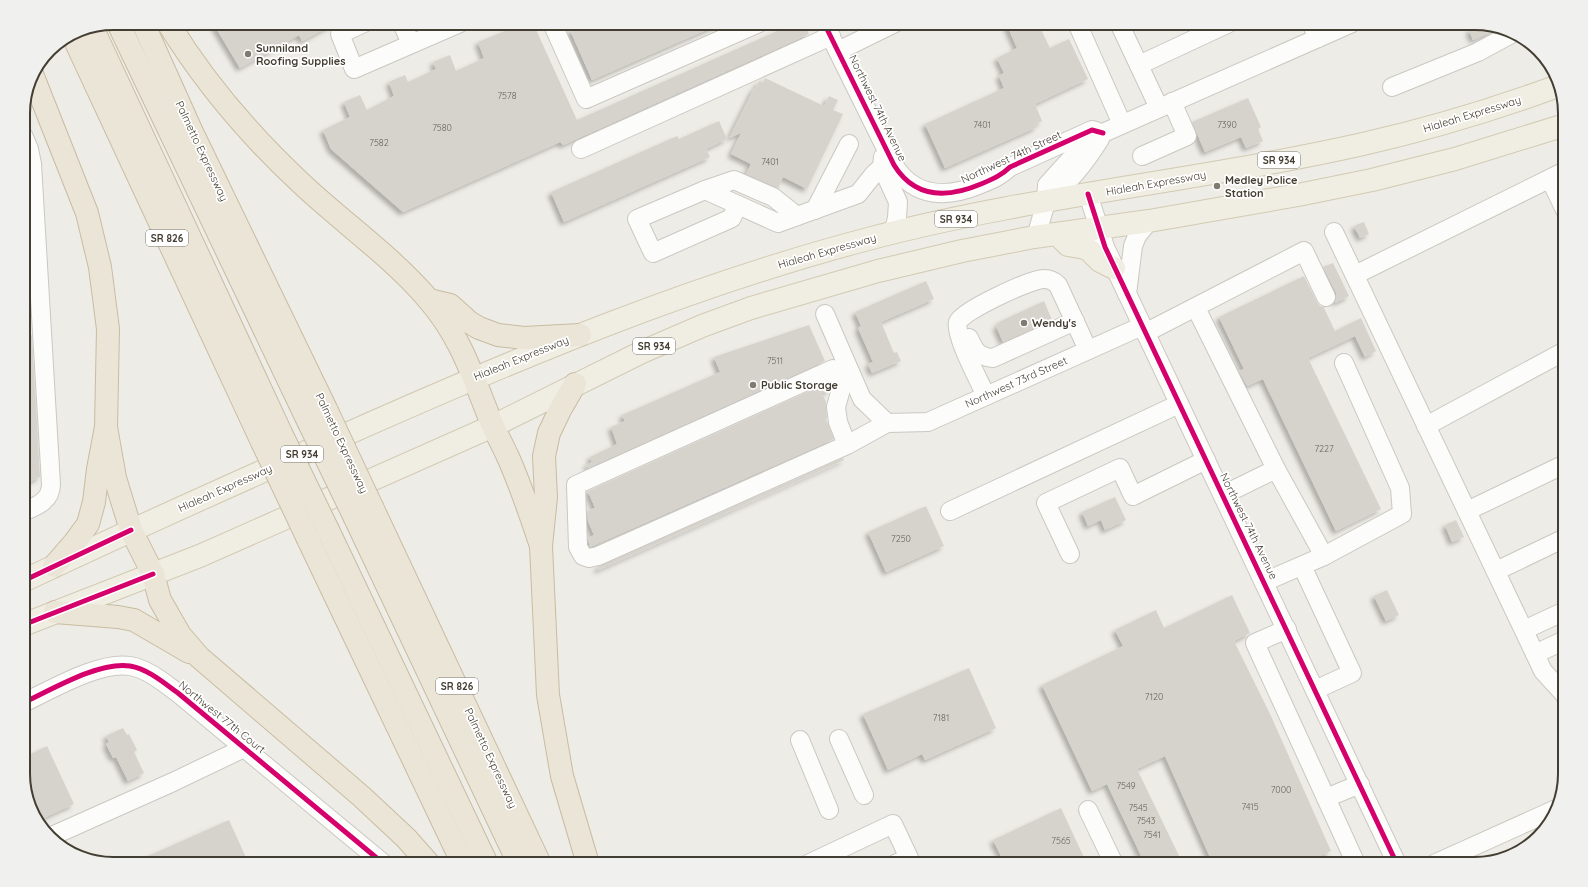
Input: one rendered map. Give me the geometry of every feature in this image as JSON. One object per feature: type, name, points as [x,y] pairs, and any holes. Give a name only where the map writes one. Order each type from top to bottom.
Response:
[{"type":"highway","points":[[121,30],[308,421],[364,513],[516,857]]},
{"type":"highway","name":"Palmetto Expressway","points":[[147,30],[191,130],[327,411],[364,513],[536,857]]},
{"type":"highway","points":[[172,30],[183,48],[204,76],[263,146],[304,187],[394,265],[428,300],[458,343],[474,377],[493,426],[527,502],[541,546]]},
{"type":"highway","points":[[95,32],[281,433],[484,857]]},
{"type":"highway","name":"SR 826","points":[[74,39],[262,442],[460,857]]},
{"type":"highway","points":[[35,83],[87,213],[100,267],[108,329],[106,427],[98,469],[94,502],[88,524],[54,566]]},
{"type":"highway","points":[[428,300],[450,305],[474,325],[498,335],[524,338],[580,335]]},
{"type":"highway","points":[[575,384],[549,433],[544,456],[546,497],[541,546],[548,695],[562,776],[586,857]]},
{"type":"highway","points":[[106,427],[115,478],[131,530],[153,574],[160,600],[180,635],[199,657],[361,796],[406,838],[423,857]]},
{"type":"highway","points":[[56,612],[118,616],[134,620],[199,657]]},
{"type":"main road","name":"Hialeah Expressway","points":[[131,530],[474,377],[651,307],[736,278],[893,233],[962,217],[1263,164],[1363,144],[1454,120],[1554,87]]},
{"type":"main road","name":"SR 934","points":[[56,612],[202,555],[493,426],[620,362],[729,315],[902,265],[962,251],[1046,236],[1149,221],[1298,195],[1372,180],[1468,155],[1558,127]]},
{"type":"main road","points":[[1046,236],[1068,245],[1085,248],[1100,261],[1114,268]]},
{"type":"main road","name":"SR 934","points":[[54,566],[131,530]]},
{"type":"main road","points":[[30,578],[54,566]]},
{"type":"main road","points":[[30,622],[56,612]]},
{"type":"street","points":[[349,30],[340,34],[354,69],[444,30]]},
{"type":"street","points":[[405,30],[411,44]]},
{"type":"street","points":[[555,30],[586,99],[743,30]]},
{"type":"street","points":[[581,149],[831,37],[863,30]]},
{"type":"street","points":[[1080,30],[1122,124]]},
{"type":"street","points":[[1122,30],[1139,65],[1187,136],[1142,156]]},
{"type":"street","points":[[1139,65],[1215,30]]},
{"type":"street","name":"Northwest 74th Street","points":[[926,191],[953,193],[968,190],[1002,175],[1010,167],[1092,130],[1100,138],[1122,124],[1166,105],[1315,31]]},
{"type":"street","points":[[1392,87],[1478,52],[1507,36]]},
{"type":"street","name":"Northwest 74th Avenue","points":[[831,37],[884,146],[900,174],[913,184],[926,191]]},
{"type":"street","points":[[1046,236],[1047,185],[1079,150],[1100,138]]},
{"type":"street","points":[[1046,202],[1065,185],[1085,163],[1100,138]]},
{"type":"street","points":[[815,210],[849,144]]},
{"type":"street","name":"Northwest 74th Avenue","points":[[884,146],[882,167],[898,202],[897,218],[893,233]]},
{"type":"street","name":"Northwest 74th Street","points":[[1002,175],[1012,175],[1079,150]]},
{"type":"street","points":[[705,190],[778,223],[858,194],[874,174],[882,167]]},
{"type":"street","points":[[1355,275],[1558,175]]},
{"type":"street","points":[[737,205],[732,218],[653,253],[637,219],[705,190],[734,180],[774,197],[797,216]]},
{"type":"street","name":"Northwest 74th Avenue","points":[[1088,194],[1098,229],[1114,268],[1287,629],[1394,857]]},
{"type":"street","points":[[1127,294],[1133,246],[1137,236],[1149,221]]},
{"type":"street","points":[[1334,232],[1543,671],[1558,687]]},
{"type":"street","points":[[30,241],[31,279],[51,489],[41,503],[30,508]]},
{"type":"street","name":"Northwest 73rd Street","points":[[887,423],[928,422],[1088,350],[1144,330],[1196,308],[1304,251],[1326,297]]},
{"type":"street","points":[[986,396],[959,336],[958,322],[962,316],[977,306],[1031,282],[1044,279],[1054,282],[1058,285],[1088,350]]},
{"type":"street","points":[[1196,308],[1276,469],[1324,556]]},
{"type":"street","points":[[973,309],[968,319],[966,332],[974,350],[987,358],[1000,356],[1075,321]]},
{"type":"street","points":[[825,314],[862,399],[887,423],[847,445],[598,556],[589,558],[583,556],[578,547],[576,485],[833,369],[841,389],[836,407],[838,422],[847,445]]},
{"type":"street","points":[[1426,426],[1558,354]]},
{"type":"street","points":[[1264,582],[1324,556],[1402,514],[1400,488],[1344,363]]},
{"type":"street","points":[[950,511],[1179,404]]},
{"type":"street","points":[[1070,554],[1046,503],[1120,468],[1133,496],[1206,460]]},
{"type":"street","points":[[1467,511],[1558,467]]},
{"type":"street","points":[[1223,495],[1276,469]]},
{"type":"street","points":[[1496,571],[1558,541]]},
{"type":"street","points":[[1302,566],[1352,673],[1315,690]]},
{"type":"street","points":[[1524,630],[1558,614]]},
{"type":"street","points":[[1287,629],[1255,643],[1353,857]]},
{"type":"street","points":[[1535,654],[1558,643]]},
{"type":"street","name":"Northwest 77th Court","points":[[30,700],[96,670],[110,666],[131,666],[145,672],[162,682],[376,857]]},
{"type":"street","points":[[839,739],[864,795]]},
{"type":"street","points":[[800,740],[829,810]]},
{"type":"street","points":[[56,834],[173,782],[244,748]]},
{"type":"street","points":[[1326,798],[1360,784]]},
{"type":"street","points":[[1088,810],[1111,857]]},
{"type":"street","points":[[1450,857],[1549,812]]},
{"type":"street","points":[[823,857],[893,824],[909,857]]},
{"type":"building","name":"Sunniland Roofing Supplies","points":[[217,30],[323,30],[302,41],[299,35],[240,68]]},
{"type":"building","points":[[507,30],[536,30],[577,120],[779,30],[807,30],[809,34],[563,145],[560,142],[403,212],[331,149],[323,130],[350,117],[344,102],[360,95],[367,110],[394,96],[389,82],[405,75],[408,82],[436,69],[433,62],[450,55],[456,71],[484,58],[478,42]]},
{"type":"building","points":[[570,30],[706,30],[592,80]]},
{"type":"building","points":[[1009,30],[1041,30],[1050,48],[1069,39],[1088,79],[1035,104],[1042,121],[1036,124],[1037,127],[945,168],[925,124],[1004,88],[999,76],[1004,73],[997,58],[1017,48]]},
{"type":"building","points":[[1469,30],[1491,32],[1473,40]]},
{"type":"building","points":[[765,78],[824,106],[829,96],[838,100],[833,110],[843,114],[807,189],[783,177],[778,188],[746,174],[751,164],[731,154],[741,133],[729,138],[754,88],[755,89],[759,81],[763,83]]},
{"type":"building","points":[[1248,98],[1261,127],[1258,129],[1263,141],[1246,148],[1241,137],[1205,152],[1192,122]]},
{"type":"building","points":[[719,121],[727,139],[706,149],[710,157],[564,222],[551,192],[677,136],[679,139]]},
{"type":"building","points":[[1364,222],[1369,234],[1360,238],[1354,226]]},
{"type":"building","points":[[1333,263],[1349,296],[1335,303],[1336,293],[1323,267]]},
{"type":"building","points":[[1304,276],[1317,302],[1320,306],[1325,307],[1324,308],[1335,331],[1361,318],[1376,351],[1365,357],[1355,336],[1308,358],[1381,509],[1336,531],[1263,379],[1247,386],[1239,371],[1244,369],[1219,317]]},
{"type":"building","points":[[926,281],[934,299],[881,322],[894,353],[897,352],[901,361],[872,373],[868,364],[873,362],[858,328],[861,326],[855,312]]},
{"type":"building","name":"Wendy's","points":[[1044,301],[1052,320],[1003,342],[996,326],[1000,324],[999,322]]},
{"type":"building","points":[[809,325],[825,361],[588,468],[586,465],[592,462],[590,457],[617,444],[611,427],[625,421],[622,415],[720,372],[714,357]]},
{"type":"building","points":[[30,332],[32,336],[40,477],[30,482]]},
{"type":"building","points":[[827,383],[830,390],[822,393],[826,402],[826,419],[834,439],[590,547],[588,538],[594,535],[588,521],[587,511],[595,508],[588,491]]},
{"type":"building","points":[[843,458],[844,460],[598,570],[597,567]]},
{"type":"building","points":[[1115,497],[1126,520],[1105,530],[1101,520],[1088,526],[1082,512]]},
{"type":"building","points":[[926,506],[944,546],[886,572],[868,532]]},
{"type":"building","points":[[1456,520],[1464,537],[1452,542],[1445,525]]},
{"type":"building","points":[[1387,590],[1399,615],[1386,621],[1374,596]]},
{"type":"building","points":[[1232,595],[1250,633],[1234,641],[1271,716],[1331,851],[1318,857],[1210,857],[1165,756],[1137,769],[1180,857],[1142,857],[1107,784],[1092,791],[1042,685],[1123,646],[1115,630],[1156,610],[1164,628]]},
{"type":"building","points":[[969,668],[996,728],[925,760],[922,754],[888,770],[863,714]]},
{"type":"building","points":[[123,728],[127,735],[129,734],[137,750],[134,752],[144,773],[128,781],[116,757],[113,758],[106,744],[109,742],[106,736]]},
{"type":"building","points":[[47,746],[74,804],[43,818],[34,801],[30,780],[30,754]]},
{"type":"building","points":[[1061,808],[1084,857],[1002,857],[993,840]]},
{"type":"building","points":[[229,820],[246,857],[146,857]]},
{"type":"cycle path","points":[[827,30],[894,165],[902,176],[922,190],[945,193],[969,189],[997,177],[1010,167],[1092,130],[1103,133]]},
{"type":"cycle path","points":[[1088,194],[1105,247],[1394,857]]},
{"type":"cycle path","points":[[30,578],[131,530]]},
{"type":"cycle path","points":[[30,622],[153,574]]},
{"type":"cycle path","points":[[30,700],[75,678],[104,668],[130,666],[143,670],[156,677],[178,693],[376,857]]},
{"type":"place","name":"Sunniland Roofing Supplies","points":[[248,54]]},
{"type":"place","name":"Medley Police Station","points":[[1217,186]]},
{"type":"place","name":"Wendy's","points":[[1024,323]]},
{"type":"place","name":"Public Storage","points":[[753,385]]}]
